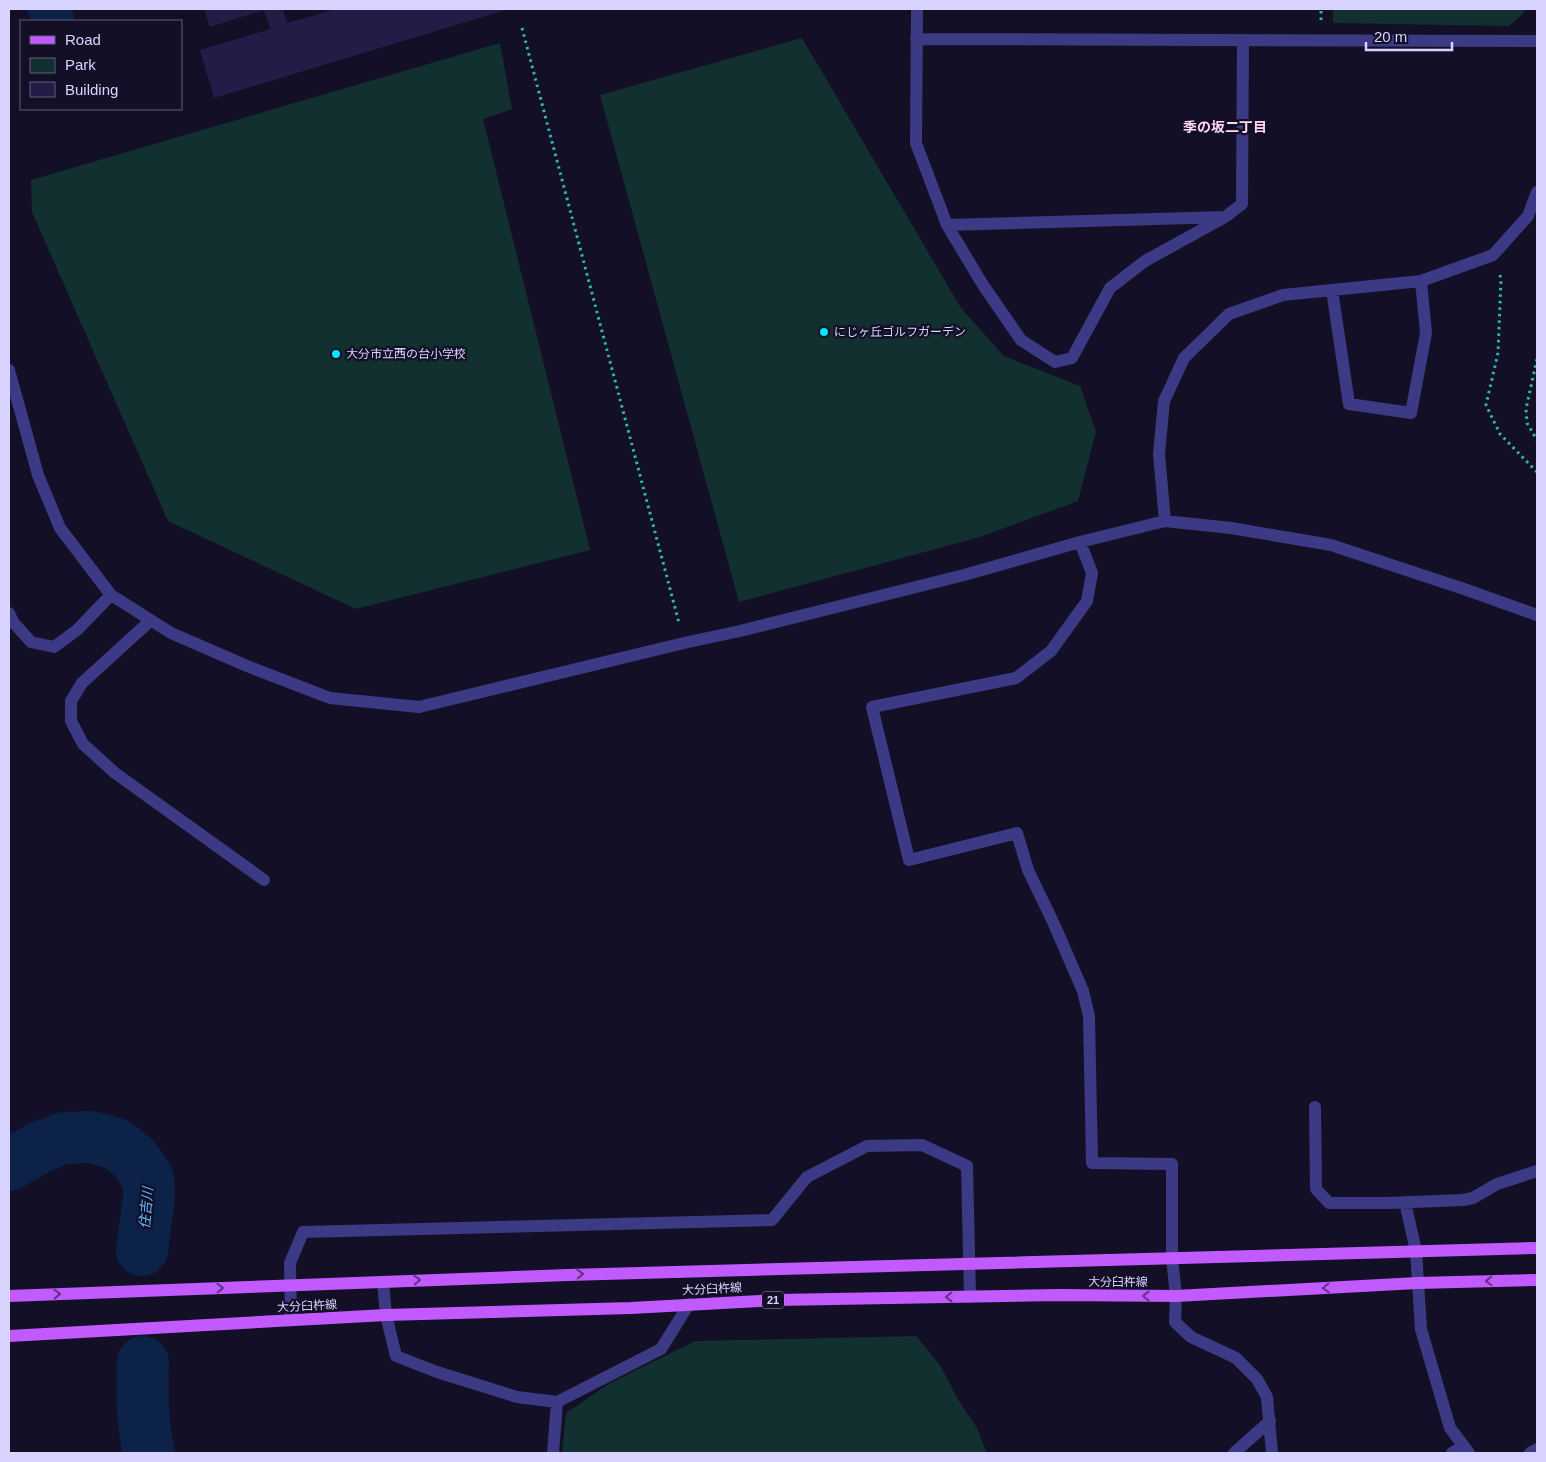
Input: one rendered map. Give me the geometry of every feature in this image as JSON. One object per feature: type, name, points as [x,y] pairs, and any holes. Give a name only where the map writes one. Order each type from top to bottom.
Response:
[{"type":"main road","name":"大分臼杵線","points":[[9,1296],[568,1274],[1537,1248]]},
{"type":"main road","name":"大分臼杵線","points":[[9,1336],[386,1315],[621,1308],[776,1300],[1176,1296],[1417,1283],[1537,1280]]},
{"type":"street","points":[[917,9],[916,143],[946,225],[982,285],[1021,340],[1055,362],[1072,358],[1110,288],[1145,261],[1225,217],[1242,204],[1243,40]]},
{"type":"street","points":[[916,39],[1537,41]]},
{"type":"street","points":[[1165,521],[1159,454],[1164,401],[1184,358],[1229,314],[1283,295],[1420,282],[1493,256],[1528,216],[1537,192]]},
{"type":"street","points":[[946,225],[1225,217]]},
{"type":"street","points":[[1332,290],[1349,404],[1411,413],[1426,333],[1420,282]]},
{"type":"street","points":[[9,370],[38,475],[60,528],[111,594],[171,633],[330,698],[419,707],[955,578],[1080,542],[1165,521],[1231,528],[1331,545],[1537,615]]},
{"type":"street","points":[[1080,542],[1092,573],[1087,601],[1050,651],[1016,678],[872,707],[909,860],[1017,833],[1028,870],[1083,991],[1089,1016],[1092,1163],[1172,1164],[1172,1258],[1176,1296],[1175,1322],[1191,1337],[1236,1358],[1257,1379],[1267,1397],[1272,1453]]},
{"type":"street","points":[[9,613],[13,622],[31,642],[54,647],[77,630],[111,594]]},
{"type":"street","points":[[150,620],[82,683],[71,701],[71,721],[83,744],[115,773],[264,880]]},
{"type":"street","points":[[1315,1107],[1316,1189],[1330,1203],[1463,1200],[1473,1198],[1497,1184],[1537,1171]]},
{"type":"street","points":[[291,1320],[290,1263],[302,1232],[772,1220],[807,1177],[867,1146],[922,1144],[967,1166],[970,1297]]},
{"type":"street","points":[[1405,1202],[1416,1251],[1421,1330],[1450,1428],[1466,1450],[1452,1453]]},
{"type":"street","points":[[383,1282],[386,1315],[396,1356],[437,1372],[517,1397],[557,1402],[661,1349],[689,1304]]},
{"type":"street","points":[[553,1453],[557,1402]]},
{"type":"street","points":[[1234,1453],[1270,1421]]},
{"type":"street","points":[[1530,1453],[1537,1449]]},
{"type":"path","points":[[522,28],[684,643]]},
{"type":"path","points":[[1493,256],[1501,279],[1498,353],[1486,405],[1500,434],[1537,472]]},
{"type":"path","points":[[1537,359],[1526,409],[1527,423],[1537,440]]},
{"type":"green space","points":[[1333,9],[1524,9],[1524,13],[1509,26],[1333,23]]},
{"type":"green space","name":"にじヶ丘ゴルフガーデン","points":[[802,38],[961,308],[1004,356],[1080,386],[1096,432],[1078,501],[980,537],[739,602],[600,95]]},
{"type":"green space","name":"大分市立西の台小学校","points":[[500,43],[512,109],[483,119],[590,550],[356,609],[168,521],[32,212],[31,180]]},
{"type":"green space","points":[[916,1336],[940,1365],[959,1401],[977,1428],[988,1453],[562,1453],[566,1413],[610,1383],[695,1341]]},
{"type":"water","points":[[27,9],[72,9],[75,20],[31,20]]},
{"type":"building","points":[[204,9],[283,9],[287,23],[337,9],[509,9],[214,98],[200,50],[270,29],[264,10],[210,27]]},
{"type":"waterway","name":"住吉川","points":[[9,1165],[40,1147],[64,1138],[91,1137],[117,1144],[134,1158],[148,1179],[149,1198],[142,1250]]},
{"type":"waterway","name":"住吉川","points":[[143,1362],[143,1408],[149,1453]]},
{"type":"place","name":"にじヶ丘ゴルフガーデン","points":[[824,332]]},
{"type":"place","name":"大分市立西の台小学校","points":[[336,354]]},
{"type":"district","name":"季の坂二丁目","points":[[1225,127]]}]
